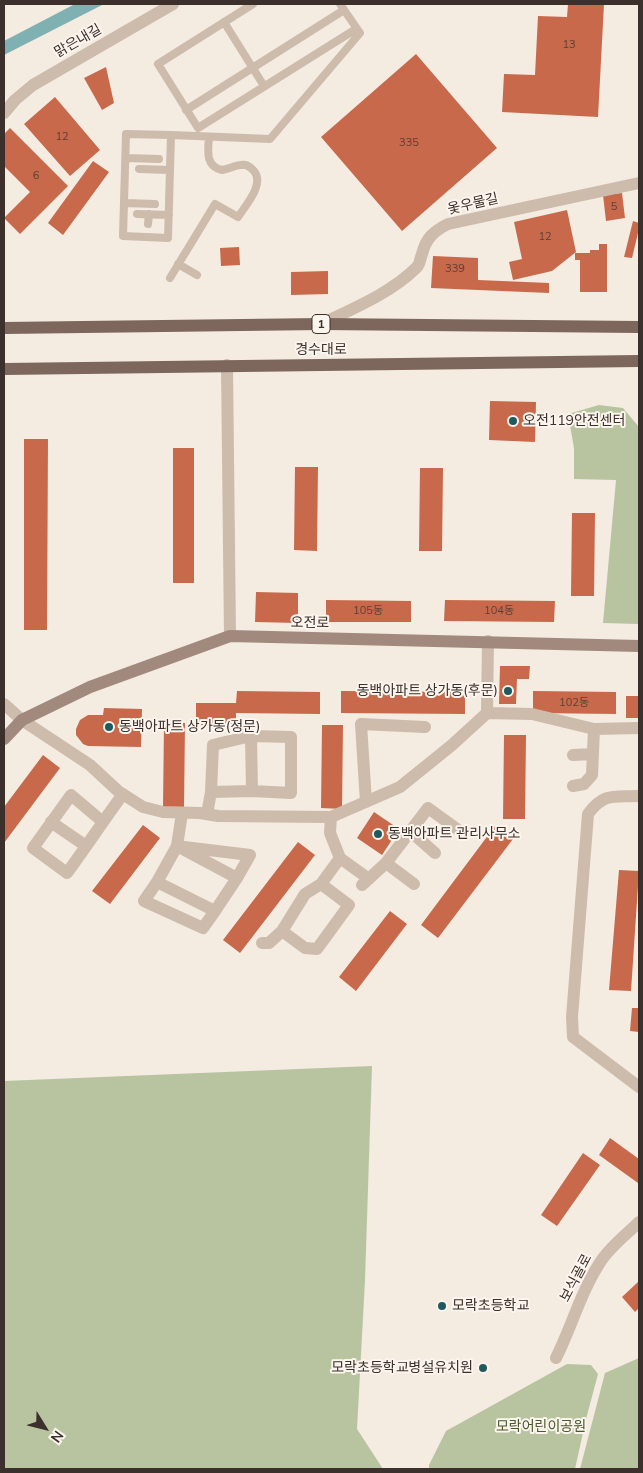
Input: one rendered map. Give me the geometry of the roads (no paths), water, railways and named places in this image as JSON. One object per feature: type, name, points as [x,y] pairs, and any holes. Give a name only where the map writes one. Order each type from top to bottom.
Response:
[{"type":"main road","name":"경수대로","points":[[4,328],[321,324],[639,327]]},
{"type":"main road","name":"경수대로","points":[[4,369],[639,361]]},
{"type":"street","name":"맑은내길","points":[[4,113],[15,100],[33,85],[173,4]]},
{"type":"street","name":"옻우물길","points":[[321,324],[370,300],[404,278],[418,266],[423,247],[434,232],[448,224],[639,183]]},
{"type":"street","points":[[227,365],[230,636]]},
{"type":"street","name":"오전로","points":[[4,739],[22,720],[90,687],[230,636],[639,646]]},
{"type":"street","points":[[487,713],[488,641]]},
{"type":"street","points":[[4,704],[22,720],[90,765],[123,794],[143,807],[163,812],[218,816],[331,817],[400,788],[487,713],[532,714],[594,729],[639,728]]},
{"type":"street","points":[[366,802],[361,724],[425,727]]},
{"type":"street","points":[[573,786],[584,784],[592,775],[594,729]]},
{"type":"street","points":[[252,736],[252,791]]},
{"type":"street","points":[[207,814],[211,792],[213,745],[252,736],[291,737],[290,793],[252,791],[211,792]]},
{"type":"street","points":[[573,756],[593,754]]},
{"type":"street","points":[[103,822],[71,795],[33,848],[67,873],[123,794]]},
{"type":"street","points":[[639,796],[604,797],[588,814],[572,1017],[573,1037],[639,1086]]},
{"type":"street","points":[[331,817],[330,833],[340,858],[366,882],[386,863],[428,808],[457,829]]},
{"type":"street","points":[[177,846],[250,855],[238,878],[203,928],[144,901],[177,846],[182,813]]},
{"type":"street","points":[[51,822],[86,846]]},
{"type":"street","points":[[410,832],[436,852]]},
{"type":"street","points":[[177,846],[238,878]]},
{"type":"street","points":[[262,943],[269,943],[282,932],[305,894],[321,884],[340,858]]},
{"type":"street","points":[[386,863],[414,884]]},
{"type":"street","points":[[157,882],[215,911]]},
{"type":"street","points":[[282,932],[305,948],[318,949],[350,905],[321,884]]},
{"type":"street","name":"보식골로","points":[[556,1358],[568,1334],[578,1303],[602,1259],[639,1222]]},
{"type":"lane","points":[[253,4],[158,64],[198,128],[356,29]]},
{"type":"lane","points":[[171,136],[168,238],[123,236],[126,134],[270,140],[360,33],[342,7],[253,68],[186,110]]},
{"type":"lane","points":[[224,22],[264,86]]},
{"type":"lane","points":[[170,278],[215,204],[238,217],[256,188],[258,180],[256,172],[251,168],[240,164],[222,170],[212,165],[208,156],[209,137]]},
{"type":"lane","points":[[150,150],[150,158]]},
{"type":"lane","points":[[126,158],[159,159]]},
{"type":"lane","points":[[139,169],[170,170]]},
{"type":"lane","points":[[148,169],[148,178]]},
{"type":"lane","points":[[147,195],[147,204]]},
{"type":"lane","points":[[124,203],[156,204]]},
{"type":"lane","points":[[137,214],[169,214]]},
{"type":"lane","points":[[148,214],[148,224]]},
{"type":"lane","points":[[178,264],[196,274]]},
{"type":"water","points":[[75,4],[104,4],[4,55],[4,41]]},
{"type":"place","name":"오전119안전센터","points":[[513,421]]},
{"type":"place","name":"동백아파트 상가동(후문)","points":[[508,691]]},
{"type":"place","name":"동백아파트 상가동(정문)","points":[[109,727]]},
{"type":"place","name":"동백아파트 관리사무소","points":[[378,834]]},
{"type":"place","name":"모락초등학교","points":[[442,1306]]},
{"type":"place","name":"모락초등학교병설유치원","points":[[483,1368]]},
{"type":"park label","name":"모락어린이공원","points":[[541,1427]]}]
